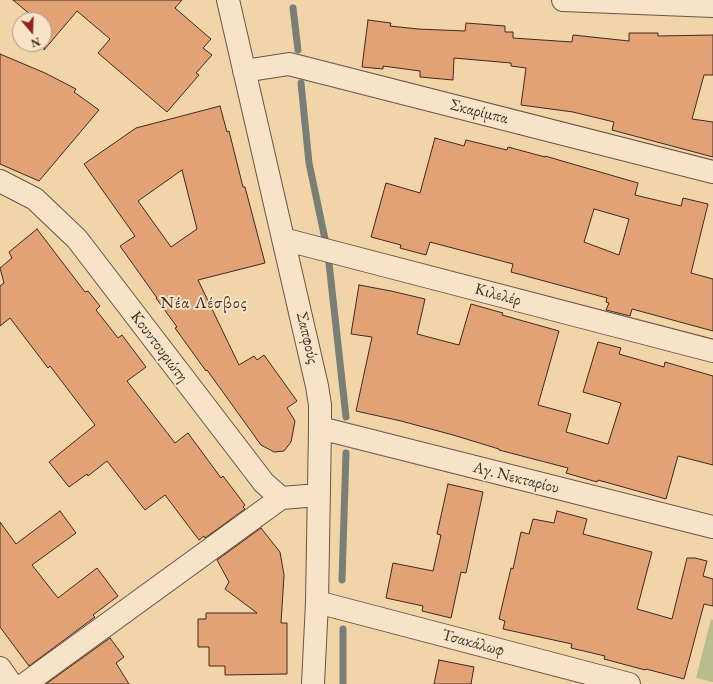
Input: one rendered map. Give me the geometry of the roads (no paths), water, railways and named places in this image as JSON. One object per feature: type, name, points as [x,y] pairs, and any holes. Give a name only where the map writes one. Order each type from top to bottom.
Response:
[{"type":"street","name":"Σαπφούς","points":[[228,0],[317,386],[320,405],[317,602],[313,684]]},
{"type":"street","points":[[563,0],[713,6]]},
{"type":"street","name":"Σκαρίμπα","points":[[244,71],[289,64],[713,172]]},
{"type":"street","name":"Κουντουριώτη","points":[[0,181],[35,199],[77,239],[264,483],[281,498]]},
{"type":"street","name":"Κιλελέρ","points":[[283,239],[713,351]]},
{"type":"street","name":"Αγ. Νεκταρίου","points":[[320,428],[713,527]]},
{"type":"street","points":[[25,684],[281,498],[319,495]]},
{"type":"street","name":"Τσακάλωφ","points":[[317,602],[629,684]]},
{"type":"street","points":[[0,668],[11,684]]},
{"type":"waterway","points":[[293,8],[298,50]]},
{"type":"waterway","points":[[301,83],[309,163],[325,239]]},
{"type":"waterway","points":[[329,263],[346,417]]},
{"type":"waterway","points":[[342,580],[346,453]]},
{"type":"waterway","points":[[343,629],[343,684]]},
{"type":"district","name":"Νέα Λέσβος","points":[[204,303]]}]
